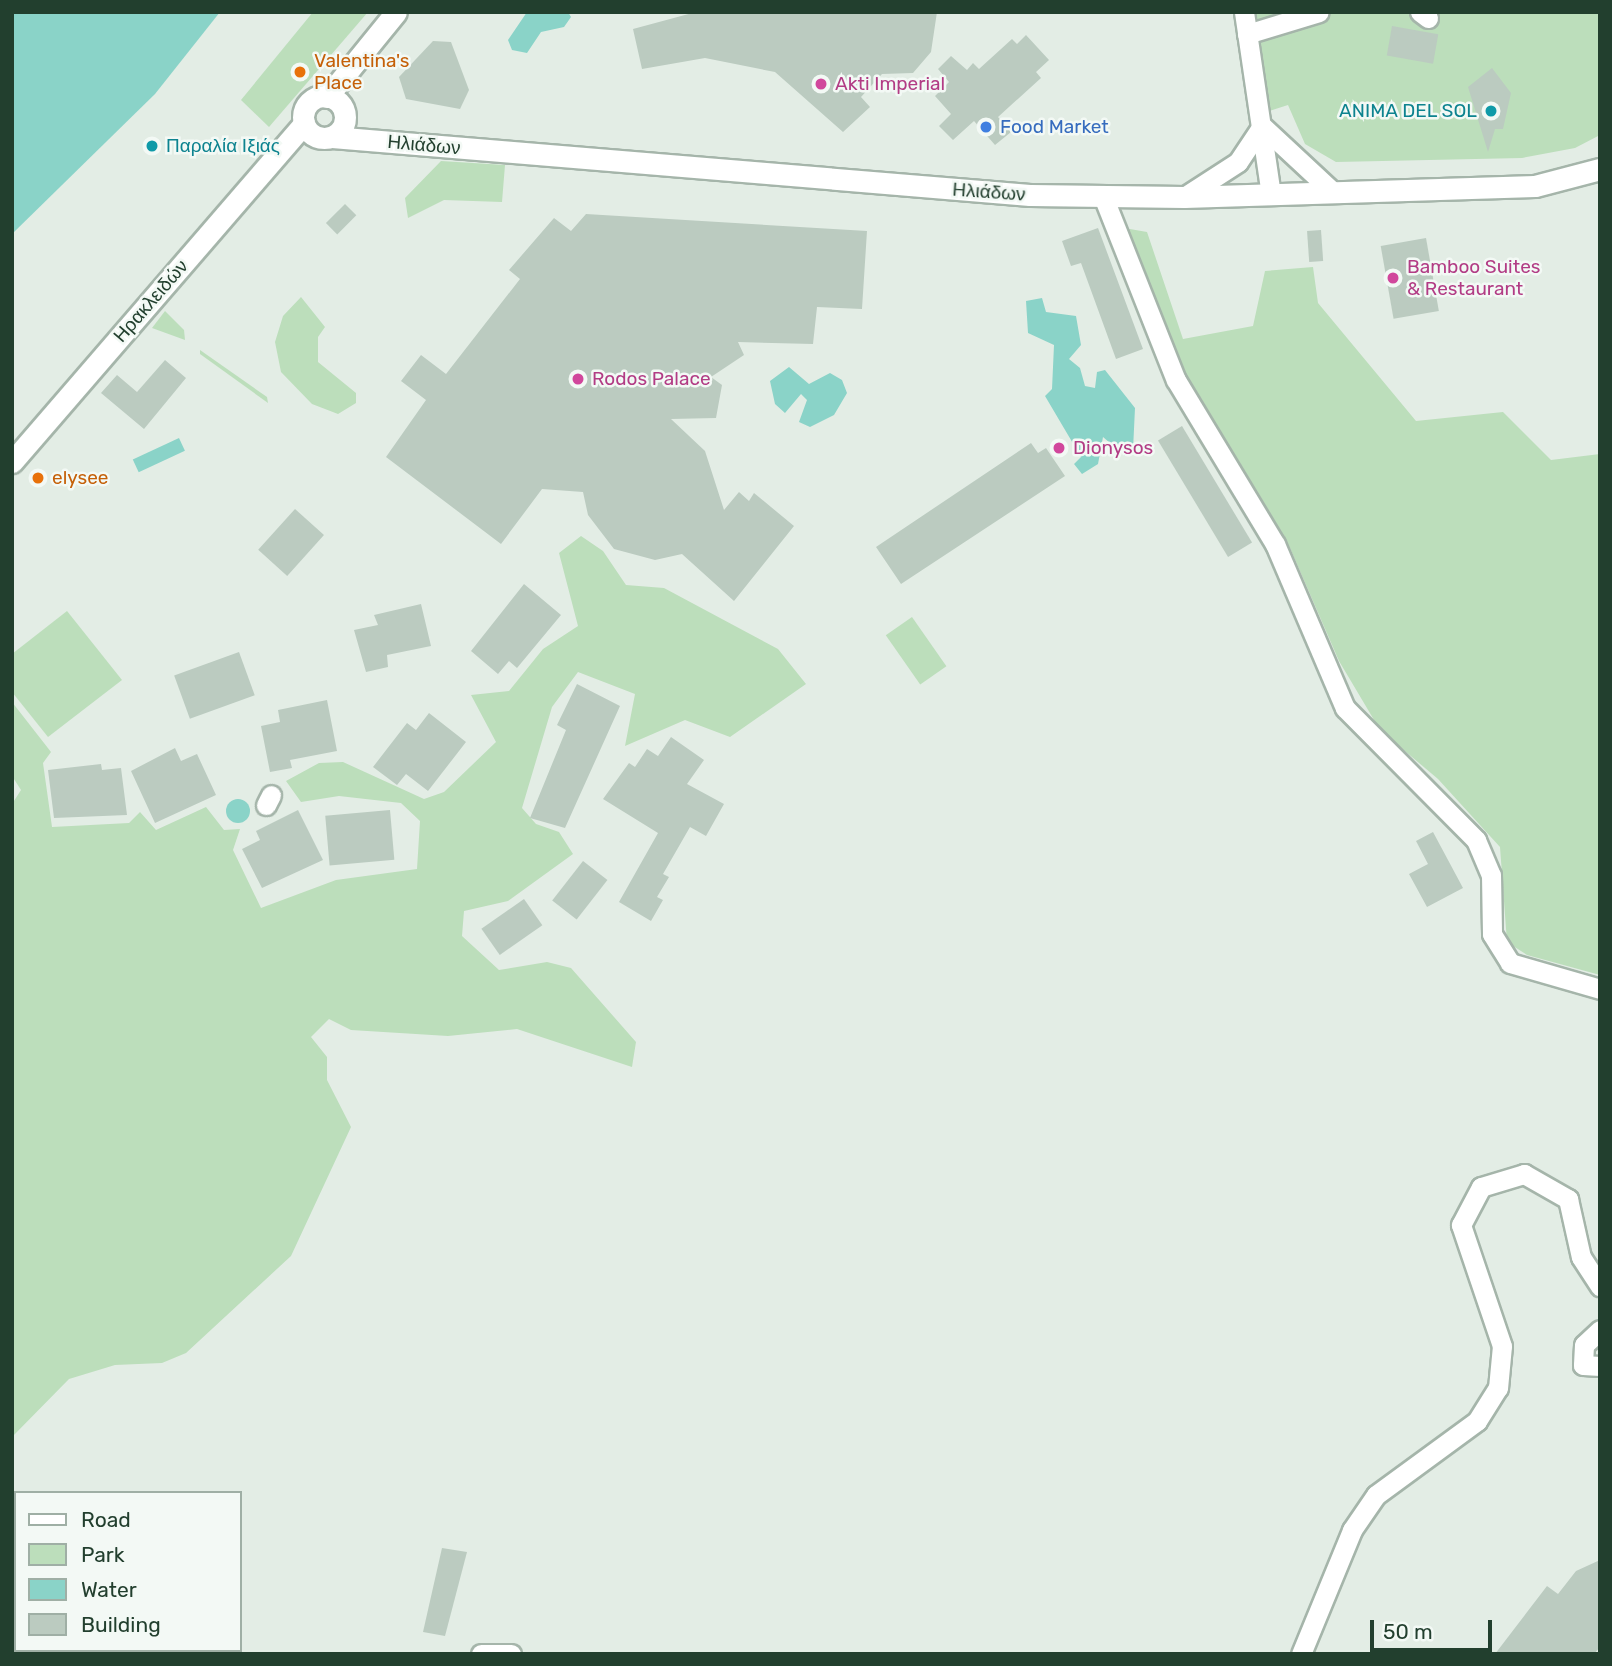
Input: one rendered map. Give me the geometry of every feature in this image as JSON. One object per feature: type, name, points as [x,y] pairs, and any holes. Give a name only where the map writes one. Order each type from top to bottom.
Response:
[{"type":"street","name":"Ηρακλειδών","points":[[12,462],[290,141],[328,114],[396,12]]},
{"type":"street","points":[[1244,12],[1271,195]]},
{"type":"street","points":[[1247,34],[1319,12]]},
{"type":"street","name":"Ηλιάδων","points":[[328,114],[377,141],[953,190],[1103,197],[1271,195],[1535,186],[1600,169]]},
{"type":"street","points":[[1262,126],[1334,193]]},
{"type":"street","points":[[1184,197],[1238,162],[1262,126]]},
{"type":"street","points":[[1103,197],[1176,380],[1275,544],[1345,708],[1476,840],[1491,876],[1492,934],[1505,957],[1530,974],[1600,989]]},
{"type":"street","points":[[1301,1654],[1352,1530],[1376,1495],[1477,1421],[1498,1388],[1502,1346],[1461,1225],[1481,1187],[1524,1174],[1568,1199],[1581,1256],[1600,1286]]},
{"type":"street","points":[[1600,1330],[1584,1345],[1583,1365],[1600,1366]]},
{"type":"street","points":[[481,1654],[511,1654]]},
{"type":"green space","points":[[313,12],[368,12],[269,127],[241,100]]},
{"type":"green space","points":[[1251,12],[1600,12],[1600,135],[1575,148],[1522,158],[1336,162],[1305,144],[1288,105],[1269,111]]},
{"type":"green space","points":[[441,161],[505,165],[502,202],[444,200],[408,218],[405,198]]},
{"type":"green space","points":[[1107,225],[1147,232],[1183,339],[1253,326],[1265,271],[1313,267],[1318,303],[1416,421],[1503,412],[1551,460],[1600,454],[1600,975],[1527,955],[1507,942],[1500,847],[1438,779],[1380,730],[1339,661],[1290,548],[1180,384]]},
{"type":"green space","points":[[301,297],[325,327],[318,337],[318,362],[356,393],[356,403],[338,414],[312,404],[281,372],[275,342],[283,316]]},
{"type":"green space","points":[[165,311],[184,330],[185,340],[152,328]]},
{"type":"green space","points":[[200,350],[267,397],[268,403],[200,354]]},
{"type":"green space","points":[[581,536],[603,551],[626,585],[664,588],[778,649],[806,684],[730,737],[685,720],[625,746],[635,694],[578,672],[552,707],[522,808],[536,824],[559,832],[573,854],[508,901],[464,911],[462,936],[499,970],[547,962],[571,968],[636,1042],[632,1067],[517,1029],[448,1036],[351,1030],[329,1019],[311,1037],[327,1057],[327,1080],[351,1127],[291,1256],[186,1353],[162,1363],[115,1365],[69,1379],[12,1437],[12,804],[21,790],[12,776],[12,702],[51,752],[43,763],[52,827],[129,823],[140,812],[156,830],[206,807],[224,830],[240,829],[233,850],[261,908],[336,880],[417,869],[420,821],[401,803],[339,796],[301,802],[286,781],[319,763],[343,762],[424,799],[444,792],[496,742],[471,695],[509,691],[543,649],[578,626],[559,553]]},
{"type":"green space","points":[[67,611],[122,680],[48,737],[12,692],[12,654]]},
{"type":"green space","points":[[912,617],[946,666],[920,685],[886,635]]},
{"type":"water","points":[[12,12],[220,12],[155,94],[12,234]]},
{"type":"water","points":[[527,12],[568,12],[571,17],[564,27],[541,32],[527,53],[512,50],[508,40]]},
{"type":"water","points":[[1042,298],[1046,312],[1076,316],[1081,345],[1069,359],[1080,368],[1085,386],[1095,388],[1097,372],[1105,370],[1135,408],[1133,450],[1125,456],[1103,437],[1098,464],[1082,474],[1074,464],[1081,457],[1045,396],[1052,389],[1054,345],[1028,333],[1026,301]]},
{"type":"water","points":[[789,367],[809,384],[830,373],[842,380],[847,393],[834,415],[810,427],[799,422],[807,400],[801,394],[785,413],[775,404],[770,381]]},
{"type":"water","points":[[179,438],[185,451],[139,472],[133,460]]},
{"type":"water","points":[[238,799],[247,802],[250,811],[247,820],[238,823],[229,820],[226,811],[229,802]]},
{"type":"building","name":"Akti Imperial","points":[[696,12],[937,12],[931,52],[913,73],[882,74],[861,97],[870,107],[843,132],[775,72],[705,58],[642,69],[633,29]]},
{"type":"building","points":[[1392,26],[1438,34],[1433,64],[1387,56]]},
{"type":"building","points":[[1026,35],[1049,60],[1036,72],[1041,78],[998,117],[1011,132],[995,145],[974,121],[953,140],[939,126],[951,114],[935,96],[949,82],[938,69],[951,56],[967,70],[973,63],[979,69],[1012,39],[1017,44]]},
{"type":"building","points":[[433,41],[451,42],[469,90],[460,109],[406,99],[399,77]]},
{"type":"building","name":"ANIMA DEL SOL","points":[[1492,68],[1511,93],[1503,129],[1495,129],[1488,152],[1468,87]]},
{"type":"building","points":[[345,204],[356,215],[337,234],[326,223]]},
{"type":"building","name":"Rodos Palace","points":[[586,214],[867,231],[862,309],[817,307],[813,344],[738,342],[744,355],[711,377],[722,385],[716,418],[671,419],[705,451],[724,510],[739,492],[749,501],[754,493],[794,526],[734,601],[682,554],[655,560],[614,549],[588,515],[583,492],[542,489],[501,544],[386,457],[426,400],[401,381],[421,355],[446,374],[520,279],[509,270],[554,218],[571,231]]},
{"type":"building","points":[[1098,228],[1143,349],[1116,359],[1081,263],[1071,266],[1062,241]]},
{"type":"building","points":[[1321,230],[1323,261],[1309,262],[1307,231]]},
{"type":"building","points":[[1426,238],[1439,311],[1394,319],[1381,246]]},
{"type":"building","points":[[165,360],[186,378],[144,429],[101,393],[117,375],[137,392]]},
{"type":"building","points":[[1182,426],[1252,543],[1228,557],[1158,440]]},
{"type":"building","points":[[1031,443],[1038,453],[1046,448],[1065,476],[901,584],[876,547]]},
{"type":"building","points":[[295,509],[324,535],[287,576],[258,550]]},
{"type":"building","points":[[524,584],[561,615],[517,668],[509,661],[498,674],[471,651]]},
{"type":"building","points":[[421,604],[431,646],[387,655],[388,667],[366,672],[354,630],[378,625],[374,615]]},
{"type":"building","points":[[239,652],[255,695],[190,719],[174,676]]},
{"type":"building","points":[[577,684],[620,706],[565,828],[530,818],[566,730],[557,725]]},
{"type":"building","points":[[327,700],[337,751],[290,760],[292,768],[270,772],[261,726],[280,722],[278,710]]},
{"type":"building","points":[[429,713],[466,742],[428,791],[406,774],[397,785],[373,767],[407,723],[416,730]]},
{"type":"building","points":[[671,737],[704,760],[687,784],[724,804],[706,836],[690,827],[663,874],[669,877],[657,897],[663,900],[651,921],[619,902],[658,833],[603,799],[629,763],[635,767],[647,749],[658,756]]},
{"type":"building","points":[[175,748],[181,761],[197,754],[216,795],[155,823],[131,771]]},
{"type":"building","points":[[101,764],[102,770],[121,768],[127,815],[54,818],[48,770]]},
{"type":"building","points":[[298,810],[323,860],[262,888],[242,849],[260,840],[256,831]]},
{"type":"building","points":[[390,810],[394,860],[330,865],[325,816]]},
{"type":"building","points":[[1433,832],[1463,888],[1427,907],[1409,874],[1428,864],[1416,841]]},
{"type":"building","points":[[583,861],[607,880],[577,919],[552,900]]},
{"type":"building","points":[[524,899],[542,925],[500,955],[481,929]]},
{"type":"building","points":[[442,1548],[467,1552],[445,1636],[423,1632]]},
{"type":"building","points":[[1600,1560],[1600,1647],[1594,1654],[1495,1654],[1547,1586],[1558,1594],[1576,1571]]},
{"type":"place","name":"Valentina's Place","points":[[300,72]]},
{"type":"place","name":"Akti Imperial","points":[[821,84]]},
{"type":"place","name":"ANIMA DEL SOL","points":[[1491,111]]},
{"type":"place","name":"Food Market","points":[[986,127]]},
{"type":"place","name":"Παραλία Ιξιάς","points":[[152,146]]},
{"type":"place","name":"Bamboo Suites & Restaurant","points":[[1393,278]]},
{"type":"place","name":"Rodos Palace","points":[[578,379]]},
{"type":"place","name":"Dionysos","points":[[1059,448]]},
{"type":"place","name":"elysee","points":[[38,478]]}]
